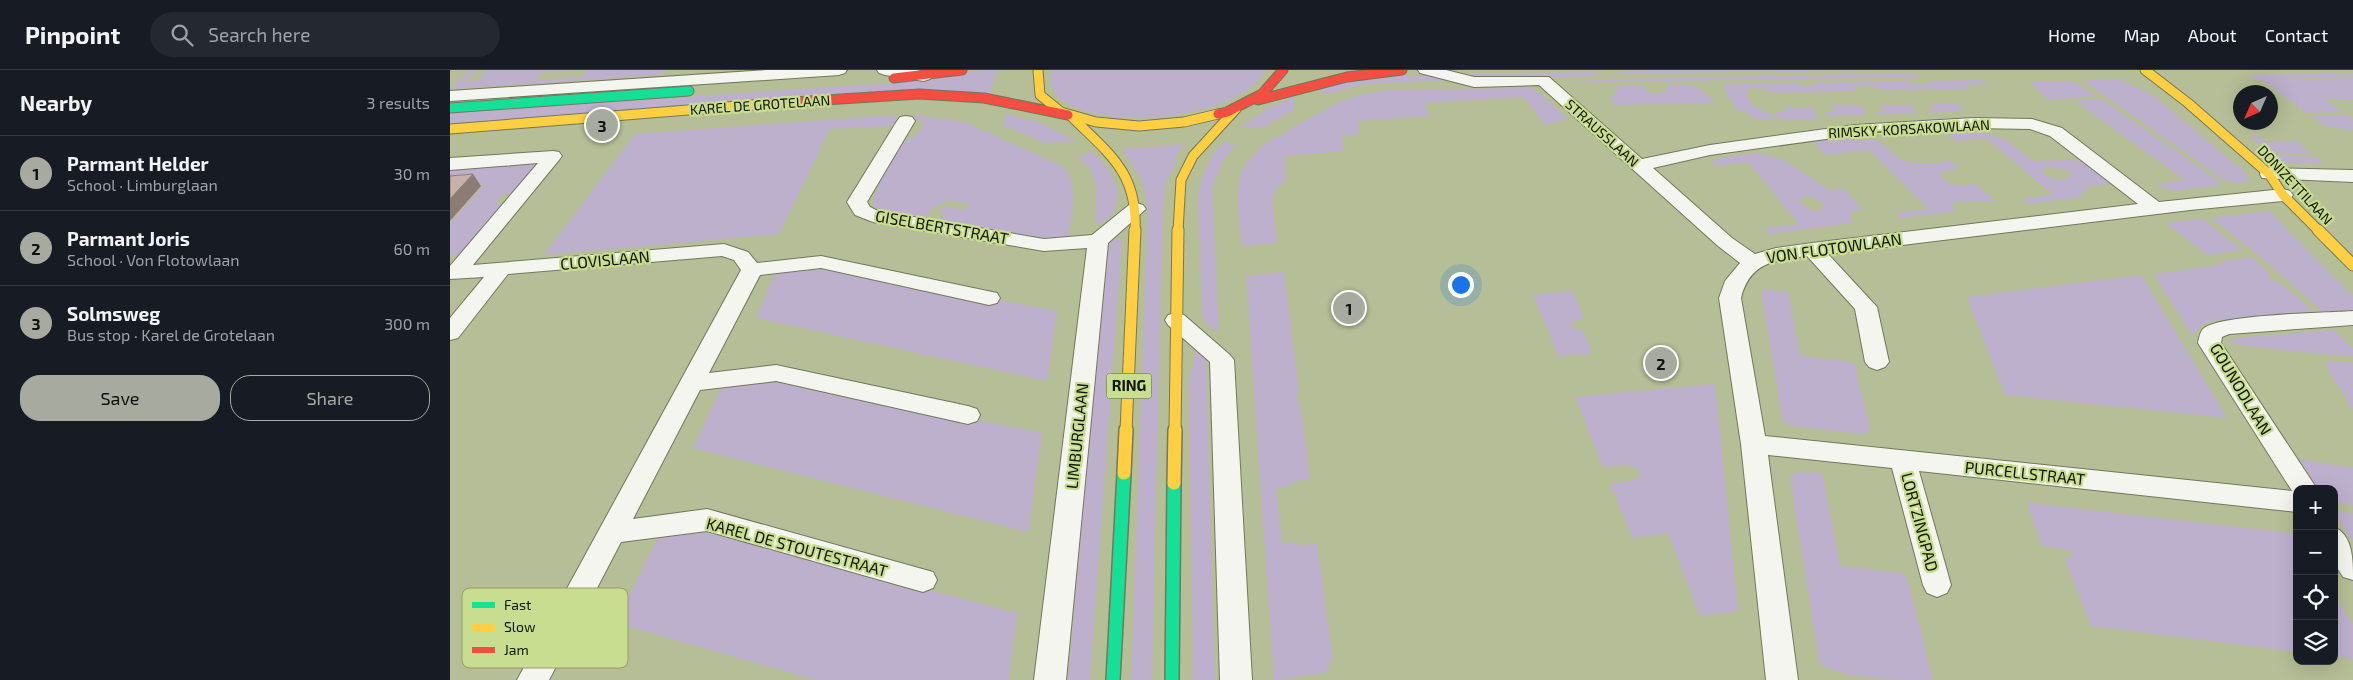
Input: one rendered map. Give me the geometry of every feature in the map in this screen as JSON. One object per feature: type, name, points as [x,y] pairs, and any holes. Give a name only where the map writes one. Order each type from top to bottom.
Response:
[{"type":"main road","points":[[924,76],[962,70]]},
{"type":"main road","name":"RING","points":[[1038,70],[1035,80],[1037,90],[1045,100],[1070,115],[1118,163],[1129,182],[1136,209],[1113,680]]},
{"type":"main road","name":"RING","points":[[1070,115],[1110,125],[1147,127],[1197,121],[1249,103],[1275,84],[1283,70]]},
{"type":"main road","points":[[1249,103],[1341,77],[1370,72],[1402,70]]},
{"type":"main road","name":"DONIZETTILAAN","points":[[2145,70],[2188,103],[2269,174],[2283,195],[2353,265]]},
{"type":"main road","name":"KAREL DE GROTELAAN","points":[[450,108],[842,76]]},
{"type":"main road","name":"KAREL DE GROTELAAN","points":[[450,129],[728,106],[919,94],[984,98],[1070,115]]},
{"type":"main road","name":"RING","points":[[1172,680],[1178,204],[1181,180],[1193,156],[1236,109]]},
{"type":"street","name":"STRAUSSLAAN","points":[[1426,70],[1474,82],[1543,80],[1725,242],[1752,262]]},
{"type":"street","name":"KAREL DE GROTELAAN","points":[[450,96],[729,74],[842,76]]},
{"type":"street","points":[[880,75],[924,76]]},
{"type":"street","name":"GISELBERTSTRAAT","points":[[906,121],[857,202],[862,211],[873,216],[1044,245],[1098,241]]},
{"type":"street","name":"RIMSKY-KORSAKOWLAAN","points":[[1639,165],[1710,150],[1855,130],[1964,124],[2032,124],[2056,132],[2154,208]]},
{"type":"street","points":[[450,164],[553,156],[453,272]]},
{"type":"street","points":[[2269,174],[2353,176]]},
{"type":"street","name":"VON FLOTOWLAAN","points":[[1782,680],[1754,444],[1730,298],[1732,286],[1744,269],[1752,262],[1776,254],[1812,249],[2154,208],[2283,195]]},
{"type":"street","points":[[1098,241],[1136,209]]},
{"type":"street","name":"LIMBURGLAAN","points":[[1050,680],[1098,241]]},
{"type":"street","points":[[1812,249],[1866,307],[1877,362]]},
{"type":"street","name":"CLOVISLAAN","points":[[453,272],[724,250],[741,256],[752,270]]},
{"type":"street","points":[[582,588],[752,270],[821,262],[989,298]]},
{"type":"street","points":[[450,333],[501,269]]},
{"type":"street","name":"GOUNODLAAN","points":[[2301,485],[2210,343],[2212,332],[2225,327],[2353,318]]},
{"type":"street","points":[[1176,320],[1222,360],[1236,680]]},
{"type":"street","points":[[692,383],[776,373],[968,415]]},
{"type":"street","name":"PURCELLSTRAAT","points":[[1754,444],[2293,502]]},
{"type":"street","name":"LORTZINGPAD","points":[[1903,460],[1937,585]]},
{"type":"street","name":"KAREL DE STOUTESTRAAT","points":[[611,533],[707,520],[922,580]]},
{"type":"street","points":[[2338,545],[2353,569]]},
{"type":"street","points":[[533,680],[539,668]]},
{"type":"shaded area","points":[[470,70],[477,70],[466,82],[477,81],[488,70],[583,70],[542,72],[536,80],[581,77],[588,70],[664,70],[660,75],[450,89]]},
{"type":"shaded area","points":[[984,70],[998,70],[989,94],[450,124],[450,113],[878,84],[927,80]]},
{"type":"shaded area","points":[[1052,70],[1265,70],[1247,90],[1217,105],[1180,114],[1140,118],[1103,115],[1072,106],[1054,91]]},
{"type":"shaded area","points":[[1863,70],[1612,74],[1625,71]]},
{"type":"shaded area","points":[[1603,72],[1589,76],[1549,78],[1533,75],[1461,76],[1460,74]]},
{"type":"shaded area","points":[[1917,73],[1919,77],[1559,83],[1610,79]]},
{"type":"shaded area","points":[[2353,73],[2353,76],[2255,80],[2249,75]]},
{"type":"shaded area","points":[[1393,75],[1425,75],[1450,80],[1365,84],[1326,94],[1319,90],[1338,84]]},
{"type":"shaded area","points":[[2353,78],[2353,99],[2324,99],[2342,112],[2306,113],[2278,92],[2278,85],[2269,85],[2262,80]]},
{"type":"shaded area","points":[[2119,79],[2154,96],[2241,169],[2248,177],[2246,181],[2239,184],[2224,180],[2085,82],[2088,80]]},
{"type":"shaded area","points":[[1981,80],[1986,84],[1966,85],[1968,89],[1885,90],[1869,86],[1856,87],[1854,91],[1771,93],[1765,88],[1747,89],[1746,93],[1754,108],[1761,108],[1765,113],[1770,113],[1774,120],[1753,119],[1745,111],[1738,112],[1723,87],[1729,84],[1795,83],[1803,86],[1816,85],[1815,83],[1907,81],[1911,84],[1921,85],[1929,83],[1928,81]]},
{"type":"shaded area","points":[[2035,81],[2073,81],[2096,96],[2049,100],[2031,84]]},
{"type":"shaded area","points":[[1667,85],[1694,86],[1709,96],[1715,103],[1613,105],[1611,96],[1618,91],[1616,86],[1642,86],[1648,92],[1659,94],[1667,91]]},
{"type":"shaded area","points":[[1530,88],[1537,91],[1568,119],[1545,125],[1524,97],[1423,103],[1430,116],[1357,121],[1359,134],[1341,136],[1344,151],[1285,156],[1285,183],[1276,187],[1272,201],[1277,243],[1242,246],[1237,197],[1240,176],[1245,165],[1263,145],[1335,104],[1362,94],[1389,90]]},
{"type":"shaded area","points":[[1293,97],[1295,98],[1294,110],[1265,126],[1240,128],[1265,110]]},
{"type":"shaded area","points":[[2101,99],[2219,181],[2220,185],[2174,191],[2155,184],[2185,180],[2075,101]]},
{"type":"shaded area","points":[[1931,104],[1959,104],[1962,111],[1928,113],[1926,110],[1935,110]]},
{"type":"shaded area","points":[[1881,105],[1912,105],[1916,113],[1878,114],[1876,111],[1885,111]]},
{"type":"shaded area","points":[[1831,106],[1863,106],[1865,115],[1829,116],[1825,112],[1835,111]]},
{"type":"shaded area","points":[[1785,107],[1812,107],[1818,120],[1779,120],[1775,113],[1786,111]]},
{"type":"shaded area","points":[[1007,114],[1041,123],[1075,141],[1045,143],[1002,125]]},
{"type":"shaded area","points":[[897,115],[893,126],[830,129],[779,234],[544,255],[635,134]]},
{"type":"shaded area","points":[[915,115],[964,122],[1062,166],[1068,174],[1073,191],[1068,238],[1043,241],[938,222],[946,214],[938,212],[945,206],[965,210],[970,205],[962,202],[944,202],[922,219],[895,215],[882,211],[877,207],[873,203],[888,159],[897,148],[919,132],[924,121],[912,119]]},
{"type":"shaded area","points":[[2346,115],[2353,120],[2353,130],[2327,127],[2310,116]]},
{"type":"shaded area","points":[[1981,132],[2007,140],[2032,161],[2070,160],[2085,162],[2112,183],[2090,186],[2081,194],[2081,197],[2028,204],[2023,199],[2053,195],[1986,138],[1956,141],[1946,133]],"holes":[[[2046,167],[2067,170],[2071,176],[2060,179],[2052,178],[2042,171]]]},
{"type":"shaded area","points":[[2257,135],[2266,142],[2295,141],[2312,154],[2270,152],[2250,136]]},
{"type":"shaded area","points":[[1846,137],[1853,140],[1868,139],[1879,141],[1900,159],[1914,163],[1929,164],[1949,160],[1959,168],[1943,171],[1940,175],[1943,179],[1956,185],[1976,184],[1995,201],[1957,201],[1952,205],[1956,211],[1900,218],[1896,213],[1928,209],[1869,150],[1825,155],[1814,142]]},
{"type":"shaded area","points":[[1224,142],[1236,144],[1223,161],[1212,188],[1219,331],[1217,332],[1205,323],[1202,313],[1198,198],[1206,167]]},
{"type":"shaded area","points":[[1184,144],[1173,161],[1176,162],[1166,182],[1163,202],[1152,680],[1131,680],[1148,206],[1142,181],[1122,149]]},
{"type":"shaded area","points":[[1091,152],[1108,168],[1117,190],[1114,210],[1107,219],[1096,225],[1096,184],[1089,167],[1078,158]]},
{"type":"shaded area","points":[[1757,153],[1784,160],[1829,190],[1844,189],[1863,210],[1853,211],[1850,214],[1852,223],[1769,234],[1765,228],[1799,224],[1748,162],[1716,166],[1712,161],[1720,158]],"holes":[[[1805,196],[1812,197],[1823,203],[1823,208],[1820,210],[1810,209],[1799,201]]]},
{"type":"shaded area","points":[[2273,154],[2315,157],[2325,164],[2285,163]]},
{"type":"shaded area","points":[[532,160],[537,164],[513,194],[502,195],[495,204],[505,204],[463,254],[450,255],[450,223],[484,185],[450,188],[450,166]]},
{"type":"shaded area","points":[[2269,211],[2353,296],[2353,310],[2323,312],[2263,259],[2211,218]]},
{"type":"shaded area","points":[[2203,219],[2242,250],[2207,255],[2166,223]]},
{"type":"shaded area","points":[[1122,239],[1090,680],[1068,680],[1105,256],[1113,240]]},
{"type":"shaded area","points":[[2251,257],[2271,275],[2267,276],[2273,281],[2278,281],[2315,313],[2212,321],[2203,324],[2192,336],[2154,274],[2220,265],[2217,262]]},
{"type":"shaded area","points":[[821,267],[1057,311],[1047,381],[756,318],[776,272]]},
{"type":"shaded area","points":[[1284,272],[1299,392],[1295,398],[1300,403],[1310,479],[1291,482],[1291,486],[1276,488],[1282,543],[1297,542],[1299,546],[1317,543],[1333,662],[1327,662],[1328,672],[1274,680],[1246,276]]},
{"type":"shaded area","points":[[2141,275],[2227,418],[2005,395],[1967,297]]},
{"type":"shaded area","points":[[1763,289],[1788,293],[1800,356],[1847,361],[1854,364],[1870,429],[1868,432],[1862,434],[1791,426],[1783,421],[1762,298]]},
{"type":"shaded area","points":[[1572,291],[1584,318],[1574,321],[1572,325],[1576,329],[1583,331],[1591,350],[1587,356],[1583,354],[1563,356],[1560,359],[1533,295]]},
{"type":"shaded area","points":[[2334,330],[2353,349],[2353,356],[2298,352],[2226,343],[2236,338]]},
{"type":"shaded area","points":[[1196,352],[1205,357],[1206,360],[1215,680],[1193,680],[1189,382]]},
{"type":"shaded area","points":[[2326,361],[2353,363],[2353,410],[2326,366]]},
{"type":"shaded area","points":[[769,378],[1042,433],[1028,532],[693,448],[722,386]]},
{"type":"shaded area","points":[[1715,384],[1738,611],[1700,616],[1668,533],[1633,538],[1610,484],[1635,480],[1641,474],[1629,465],[1603,467],[1575,397]]},
{"type":"shaded area","points":[[2299,459],[2353,468],[2353,505],[2338,503],[2338,485],[2315,485]]},
{"type":"shaded area","points":[[1797,472],[1822,473],[1840,566],[1901,573],[1907,577],[1932,677],[1930,680],[1870,678],[1838,672],[1826,667],[1819,661],[1790,478]]},
{"type":"shaded area","points":[[2027,503],[2291,533],[2293,534],[2293,651],[2091,626],[2064,557],[2073,558],[2070,550],[2042,546]]},
{"type":"shaded area","points":[[2338,512],[2353,513],[2353,542],[2338,519]]},
{"type":"shaded area","points":[[695,529],[1017,613],[1009,680],[816,680],[628,626],[628,598],[659,535]]},
{"type":"shaded area","points":[[2338,601],[2353,625],[2353,659],[2338,657]]},
{"type":"building","points":[[473,174],[450,199],[450,176]]},
{"type":"traffic: fast","points":[[450,108],[689,91]]},
{"type":"traffic: fast","points":[[1113,680],[1124,473]]},
{"type":"traffic: fast","points":[[1172,680],[1174,483]]},
{"type":"traffic: slow","points":[[1038,70],[1040,95],[1061,112],[1096,122],[1139,126],[1184,122],[1218,114]]},
{"type":"traffic: slow","points":[[2145,70],[2188,103],[2269,174],[2283,195],[2353,265]]},
{"type":"traffic: slow","points":[[450,129],[763,104]]},
{"type":"traffic: slow","points":[[1174,483],[1178,204],[1181,180],[1193,156],[1236,109]]},
{"type":"traffic: slow","points":[[1071,116],[1118,163],[1129,182],[1136,209],[1124,473]]},
{"type":"traffic: jam","points":[[894,78],[962,70]]},
{"type":"traffic: jam","points":[[1218,114],[1227,112],[1262,94],[1283,70]]},
{"type":"traffic: jam","points":[[1258,100],[1347,77],[1402,70]]},
{"type":"traffic: jam","points":[[763,104],[919,94],[984,98],[1068,115]]},
{"type":"place","name":"Solmsweg","points":[[602,125]]},
{"type":"place","name":"Parmant Helder","points":[[1349,308]]},
{"type":"place","name":"Parmant Joris","points":[[1661,363]]}]
